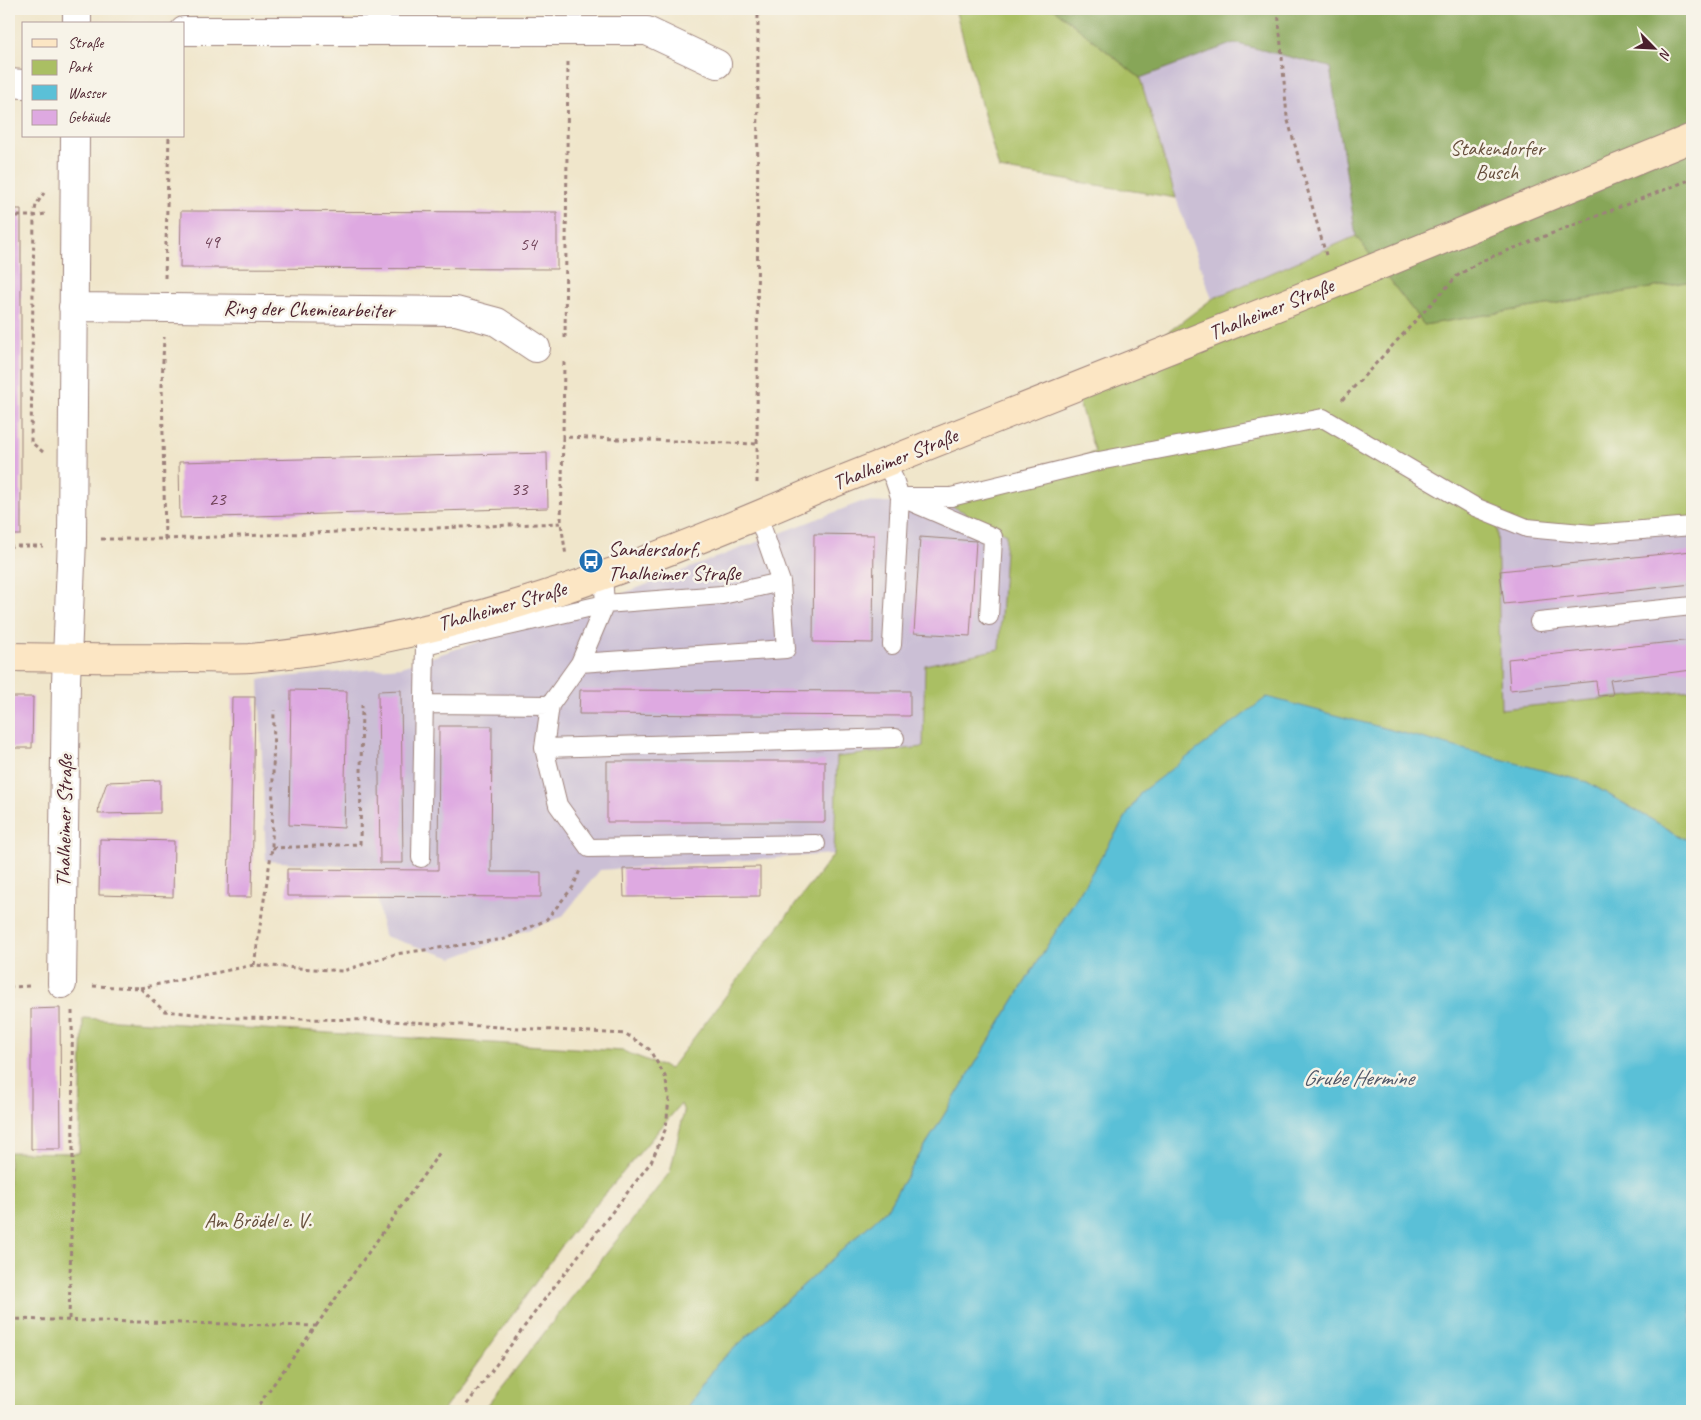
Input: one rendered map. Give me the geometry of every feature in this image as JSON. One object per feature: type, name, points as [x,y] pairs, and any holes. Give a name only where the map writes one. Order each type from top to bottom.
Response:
[{"type":"street","points":[[76,22],[77,9]]},
{"type":"street","points":[[185,31],[648,31],[717,64]]},
{"type":"street","points":[[9,84],[22,84]]},
{"type":"street","points":[[68,658],[62,543],[73,307],[75,138]]},
{"type":"street","name":"Thalheimer Straße","points":[[9,657],[249,658],[333,648],[448,622],[570,587],[758,516],[1692,138]]},
{"type":"street","name":"Ring der Chemiearbeiter","points":[[73,307],[456,311],[497,322],[536,348]]},
{"type":"street","name":"Thalheimer Straße","points":[[62,984],[68,658]]},
{"type":"lane","points":[[900,497],[951,497],[1099,461],[1323,418],[1475,507],[1527,528],[1592,534],[1692,526]]},
{"type":"lane","points":[[885,463],[894,479],[900,497],[892,645]]},
{"type":"lane","points":[[900,497],[993,537],[989,616]]},
{"type":"lane","points":[[580,663],[786,649],[781,582],[758,516]]},
{"type":"lane","points":[[603,576],[604,604],[580,663],[550,706],[544,748],[558,805],[589,848],[816,844]]},
{"type":"lane","points":[[421,858],[425,645],[604,604],[722,594],[781,582]]},
{"type":"lane","points":[[1539,622],[1692,606]]},
{"type":"lane","points":[[424,704],[550,706]]},
{"type":"lane","points":[[544,748],[895,738]]},
{"type":"path","points":[[758,9],[756,444],[758,516]]},
{"type":"path","points":[[1278,9],[1287,118],[1334,284]]},
{"type":"path","points":[[565,346],[568,30]]},
{"type":"path","points":[[165,538],[162,385],[169,138]]},
{"type":"path","points":[[1323,418],[1457,276],[1481,261],[1692,178]]},
{"type":"path","points":[[45,454],[31,442],[34,216],[36,205],[46,190]]},
{"type":"path","points":[[564,356],[561,523],[570,587]]},
{"type":"path","points":[[563,437],[756,444]]},
{"type":"path","points":[[9,546],[561,523]]},
{"type":"path","points":[[272,848],[360,844],[362,705]]},
{"type":"path","points":[[254,965],[272,848],[274,710]]},
{"type":"path","points":[[9,987],[62,984],[140,988],[254,965],[343,971],[395,954],[505,939],[546,920],[573,887],[589,848]]},
{"type":"path","points":[[62,984],[72,996],[73,1154],[70,1319]]},
{"type":"path","points":[[140,988],[164,1011],[237,1018],[373,1020],[626,1034],[649,1048],[665,1076],[669,1098],[666,1128],[652,1162],[544,1300],[462,1411]]},
{"type":"path","points":[[254,1411],[440,1152]]},
{"type":"path","points":[[9,1319],[316,1326]]},
{"type":"shaded area","points":[[1234,43],[1330,67],[1356,236],[1212,299],[1176,198],[1140,78]]},
{"type":"shaded area","points":[[861,502],[950,505],[1006,534],[999,650],[925,665],[923,747],[837,757],[834,854],[600,870],[562,917],[453,958],[384,936],[372,868],[266,861],[259,679],[401,667],[601,602]]},
{"type":"shaded area","points":[[1692,520],[1692,690],[1501,709],[1497,524]]},
{"type":"green space","points":[[955,9],[1054,9],[1140,78],[1176,198],[999,169]]},
{"type":"green space","name":"Stakendorfer Busch","points":[[1054,9],[1692,9],[1692,281],[1424,325],[1356,236],[1330,67],[1234,43],[1140,78]]},
{"type":"green space","name":"Am Brödel e. V.","points":[[1356,236],[1424,325],[1692,281],[1692,520],[1590,530],[1497,525],[1501,709],[1692,690],[1692,843],[1587,782],[1141,792],[886,1210],[718,1363],[684,1411],[483,1411],[670,1172],[684,1112],[681,1104],[569,1236],[443,1411],[9,1411],[9,1152],[79,1153],[83,1018],[623,1051],[670,1069],[834,854],[837,757],[923,747],[925,665],[999,649],[1006,534],[950,505],[1095,452],[1078,400],[1212,299]]},
{"type":"water","name":"Grube Hermine","points":[[1267,697],[1587,782],[1692,843],[1692,1411],[684,1411],[718,1363],[886,1210],[1141,792]]},
{"type":"building","points":[[9,209],[21,209],[21,535],[9,535]]},
{"type":"building","points":[[181,211],[557,212],[557,269],[180,268]]},
{"type":"building","points":[[547,453],[548,508],[180,518],[179,462]]},
{"type":"building","points":[[814,534],[874,535],[873,643],[813,642]]},
{"type":"building","points":[[920,537],[976,541],[970,636],[914,633]]},
{"type":"building","points":[[1692,551],[1692,584],[1504,604],[1500,571]]},
{"type":"building","points":[[1692,640],[1692,670],[1610,680],[1613,695],[1598,696],[1596,681],[1510,690],[1508,659]]},
{"type":"building","points":[[291,690],[347,691],[344,828],[289,825]]},
{"type":"building","points":[[401,690],[403,863],[380,863],[378,691]]},
{"type":"building","points":[[580,690],[910,691],[910,716],[579,714]]},
{"type":"building","points":[[9,697],[33,697],[32,748],[9,748]]},
{"type":"building","points":[[232,697],[255,697],[252,897],[228,897]]},
{"type":"building","points":[[439,726],[492,726],[491,872],[541,872],[541,897],[287,896],[287,869],[438,870]]},
{"type":"building","points":[[607,761],[825,761],[825,822],[607,822]]},
{"type":"building","points":[[160,780],[160,813],[98,814],[107,782]]},
{"type":"building","points":[[100,839],[174,841],[173,897],[99,895]]},
{"type":"building","points":[[760,867],[760,896],[624,897],[623,869]]},
{"type":"building","points":[[60,1008],[61,1149],[31,1149],[31,1009]]},
{"type":"place","name":"Sandersdorf, Thalheimer Straße","points":[[591,561]]}]
